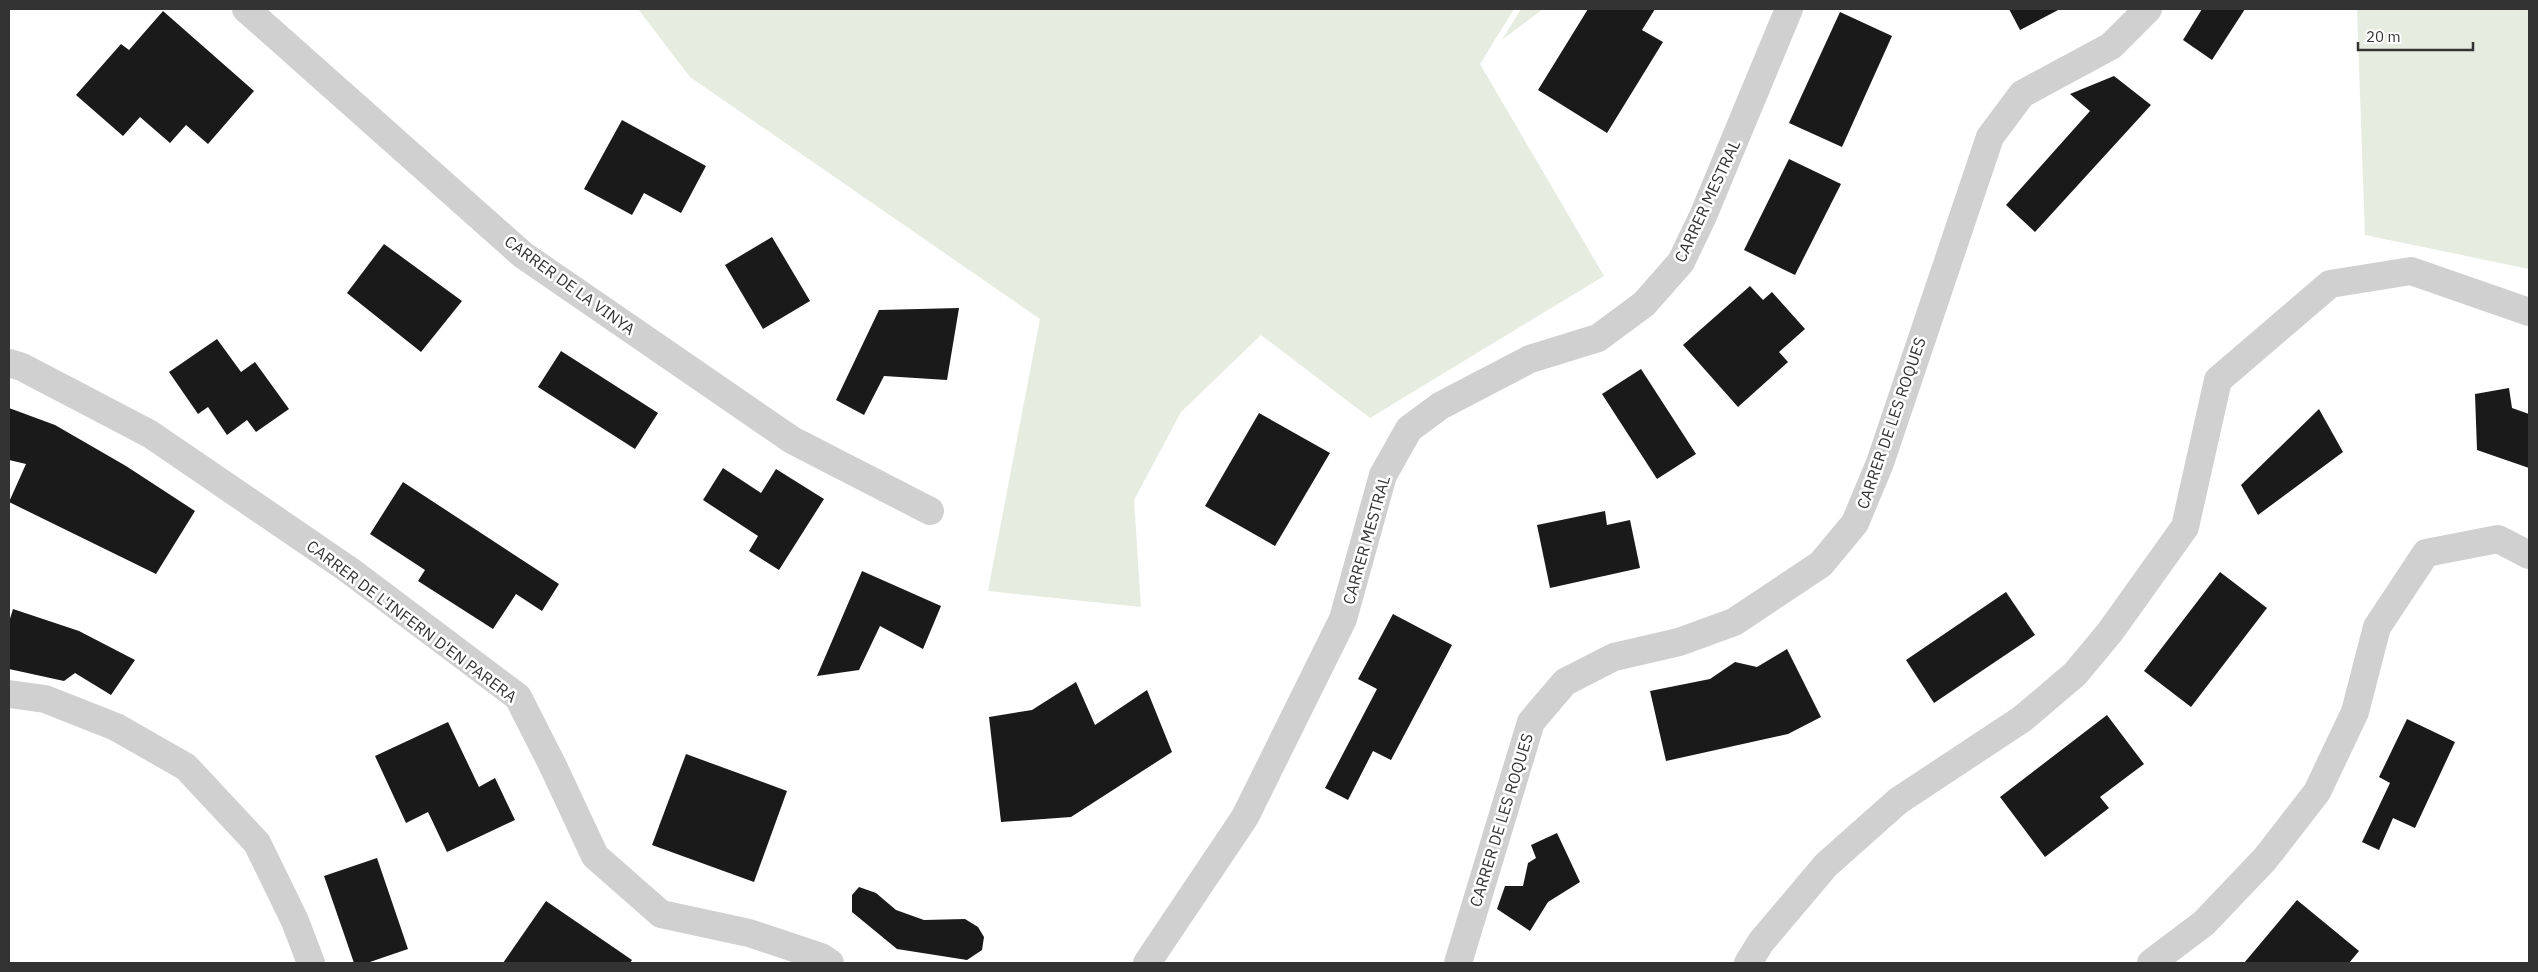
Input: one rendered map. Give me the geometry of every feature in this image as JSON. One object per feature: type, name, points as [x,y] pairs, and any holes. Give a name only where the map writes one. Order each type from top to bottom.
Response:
[{"type":"street","name":"CARRER DE LA VINYA","points":[[246,9],[523,255],[792,440],[930,511]]},
{"type":"street","name":"CARRER MESTRAL","points":[[1147,963],[1246,817],[1338,628],[1384,475],[1408,429],[1440,406],[1530,359],[1598,338],[1644,304],[1681,262],[1704,216],[1789,9]]},
{"type":"street","name":"CARRER DE LES ROQUES","points":[[1458,963],[1531,722],[1565,682],[1614,657],[1679,642],[1734,622],[1821,564],[1855,523],[1880,463],[1990,137],[2022,94],[2111,46],[2148,9]]},
{"type":"street","points":[[1748,963],[1762,942],[1826,865],[1898,802],[2022,718],[2075,674],[2110,632],[2185,527],[2218,380],[2330,284],[2411,271],[2529,312]]},
{"type":"street","name":"CARRER DE L'INFERN D'EN PARERA","points":[[9,362],[150,434],[349,570],[518,697],[554,766],[595,856],[662,914],[749,932],[821,957],[830,963]]},
{"type":"street","points":[[2151,963],[2204,923],[2265,859],[2316,792],[2355,712],[2377,627],[2426,553],[2498,539],[2529,555]]},
{"type":"street","points":[[9,694],[44,699],[116,726],[186,767],[257,842],[295,921],[311,963]]},
{"type":"shaded area","points":[[638,9],[1514,9],[1480,64],[1604,276],[1370,418],[1261,335],[1181,412],[1134,500],[1141,607],[988,591],[1040,319],[690,77]]},
{"type":"shaded area","points":[[1521,9],[1543,9],[1502,40]]},
{"type":"shaded area","points":[[2357,9],[2529,9],[2529,269],[2365,235]]},
{"type":"building","points":[[1588,9],[1655,9],[1642,30],[1663,42],[1607,133],[1538,90]]},
{"type":"building","points":[[2009,9],[2060,9],[2020,30]]},
{"type":"building","points":[[2202,9],[2245,9],[2212,60],[2183,40]]},
{"type":"building","points":[[163,11],[254,91],[208,144],[186,125],[170,143],[140,117],[123,136],[76,95],[121,44],[129,50]]},
{"type":"building","points":[[1840,12],[1892,36],[1842,147],[1789,123]]},
{"type":"building","points":[[2114,76],[2151,105],[2035,232],[2006,205],[2090,111],[2070,94]]},
{"type":"building","points":[[622,120],[706,166],[681,213],[644,193],[632,215],[584,189]]},
{"type":"building","points":[[1789,159],[1841,184],[1795,275],[1744,250]]},
{"type":"building","points":[[772,237],[810,301],[763,329],[725,265]]},
{"type":"building","points":[[384,244],[462,301],[421,352],[347,293]]},
{"type":"building","points":[[1750,286],[1763,300],[1772,292],[1805,329],[1779,352],[1788,362],[1738,407],[1683,345]]},
{"type":"building","points":[[959,308],[947,380],[884,376],[864,415],[836,400],[879,310]]},
{"type":"building","points":[[217,339],[241,372],[255,362],[289,409],[256,432],[247,420],[227,435],[208,407],[198,414],[169,372]]},
{"type":"building","points":[[561,351],[658,413],[635,449],[538,387]]},
{"type":"building","points":[[1641,369],[1696,454],[1657,479],[1602,394]]},
{"type":"building","points":[[2509,388],[2512,408],[2529,414],[2529,468],[2477,450],[2475,394]]},
{"type":"building","points":[[9,408],[55,425],[126,466],[195,511],[156,574],[9,502],[26,464],[9,460]]},
{"type":"building","points":[[2319,409],[2343,452],[2258,515],[2241,485]]},
{"type":"building","points":[[1259,413],[1330,453],[1275,546],[1205,506]]},
{"type":"building","points":[[723,468],[761,493],[776,469],[824,499],[779,570],[749,551],[758,536],[703,500]]},
{"type":"building","points":[[403,482],[559,584],[542,611],[516,594],[493,629],[418,581],[425,570],[370,534]]},
{"type":"building","points":[[1605,511],[1607,525],[1630,520],[1640,568],[1550,588],[1537,525]]},
{"type":"building","points":[[862,571],[941,606],[923,649],[880,626],[859,670],[817,676]]},
{"type":"building","points":[[2220,572],[2267,608],[2191,707],[2144,671]]},
{"type":"building","points":[[2006,592],[2035,635],[1934,703],[1906,660]]},
{"type":"building","points":[[13,609],[79,631],[135,660],[111,695],[75,673],[64,681],[9,669],[9,622]]},
{"type":"building","points":[[1393,614],[1452,645],[1391,760],[1373,751],[1348,800],[1325,788],[1377,689],[1358,679]]},
{"type":"building","points":[[1787,649],[1821,717],[1788,734],[1666,761],[1650,691],[1710,679],[1735,662],[1757,667]]},
{"type":"building","points":[[1076,682],[1095,725],[1147,690],[1172,752],[1071,817],[1001,822],[989,717],[1032,710]]},
{"type":"building","points":[[2107,715],[2144,764],[2100,797],[2109,808],[2045,857],[2000,797]]},
{"type":"building","points":[[2407,719],[2455,742],[2415,828],[2393,818],[2379,850],[2362,842],[2390,783],[2379,777]]},
{"type":"building","points":[[448,722],[479,787],[495,778],[515,820],[447,852],[428,812],[406,823],[375,756]]},
{"type":"building","points":[[686,754],[787,791],[754,882],[652,845]]},
{"type":"building","points":[[1557,833],[1580,882],[1548,902],[1530,931],[1497,909],[1505,886],[1523,886],[1528,863],[1536,858],[1531,845]]},
{"type":"building","points":[[377,858],[408,949],[367,963],[354,963],[324,876]]},
{"type":"building","points":[[859,887],[876,893],[896,910],[924,920],[965,919],[978,927],[984,937],[982,950],[967,960],[897,949],[852,912],[852,895]]},
{"type":"building","points":[[2297,900],[2359,951],[2349,963],[2244,963]]},
{"type":"building","points":[[546,901],[632,960],[630,963],[503,963]]}]
